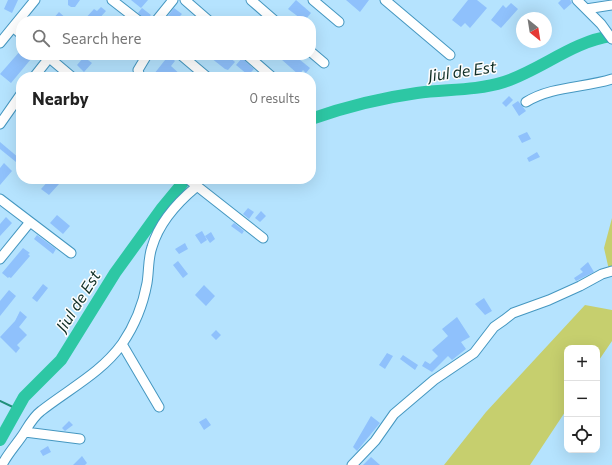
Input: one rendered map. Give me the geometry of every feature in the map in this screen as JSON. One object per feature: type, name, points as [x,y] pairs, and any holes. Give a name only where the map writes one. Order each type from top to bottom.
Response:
[{"type":"street","points":[[22,16],[35,0]]},
{"type":"street","points":[[112,0],[133,16]]},
{"type":"street","points":[[160,16],[173,0]]},
{"type":"street","points":[[185,0],[203,16]]},
{"type":"street","points":[[251,0],[269,16]]},
{"type":"street","points":[[313,0],[339,22]]},
{"type":"street","points":[[385,0],[450,55]]},
{"type":"street","points":[[577,0],[601,24],[612,39]]},
{"type":"street","points":[[586,9],[612,6]]},
{"type":"street","points":[[0,43],[16,23]]},
{"type":"street","points":[[316,56],[324,63]]},
{"type":"street","points":[[37,72],[45,60]]},
{"type":"street","points":[[53,60],[66,72]]},
{"type":"street","points":[[139,72],[138,70],[144,60]]},
{"type":"street","points":[[187,60],[201,72]]},
{"type":"street","points":[[253,60],[266,72]]},
{"type":"street","points":[[526,102],[552,91],[612,79]]},
{"type":"street","points":[[0,124],[16,101]]},
{"type":"street","points":[[2,465],[11,449],[40,412],[92,375],[122,344],[135,321],[144,300],[150,255],[155,238],[191,184]]},
{"type":"street","points":[[193,184],[263,238]]},
{"type":"street","points":[[0,199],[71,253]]},
{"type":"street","points":[[0,259],[30,222]]},
{"type":"street","points":[[352,465],[375,441],[394,414],[434,380],[474,353],[494,327],[508,316],[580,286],[602,274],[612,271]]},
{"type":"street","points":[[122,344],[159,407]]},
{"type":"street","points":[[25,432],[80,439]]},
{"type":"green space","points":[[612,218],[612,270],[609,270],[604,248]]},
{"type":"green space","points":[[585,305],[612,310],[612,341],[600,359],[600,345],[564,345],[564,414],[530,465],[444,465],[486,412]]},
{"type":"building","points":[[8,0],[18,0],[12,13],[4,9]]},
{"type":"building","points":[[68,0],[80,0],[75,7],[71,7],[68,5]]},
{"type":"building","points":[[131,0],[148,0],[141,8]]},
{"type":"building","points":[[296,0],[311,13],[308,16],[297,16],[288,9]]},
{"type":"building","points":[[346,0],[369,0],[360,12]]},
{"type":"building","points":[[468,0],[477,0],[487,8],[470,28],[465,23],[461,27],[452,20]]},
{"type":"building","points":[[561,0],[570,0],[572,3],[564,10],[558,3]]},
{"type":"building","points":[[511,3],[518,9],[501,28],[491,20],[503,5],[506,8]]},
{"type":"building","points":[[101,7],[106,11],[102,16],[88,16],[94,9],[97,11]]},
{"type":"building","points":[[142,8],[151,15],[141,16],[138,13]]},
{"type":"building","points":[[174,8],[182,14],[180,16],[168,16]]},
{"type":"building","points":[[59,12],[63,16],[55,16]]},
{"type":"building","points":[[16,56],[16,60],[30,60],[20,72],[16,72],[16,77],[11,83],[0,74]]},
{"type":"building","points":[[81,60],[88,60],[92,63],[84,72],[77,65]]},
{"type":"building","points":[[165,60],[175,61],[171,66],[178,72],[156,72]]},
{"type":"building","points":[[214,60],[233,60],[235,62],[228,70]]},
{"type":"building","points":[[240,60],[244,60],[254,69],[251,72],[244,72],[236,65]]},
{"type":"building","points":[[282,60],[300,60],[310,68],[307,72],[303,70],[301,72],[296,72]]},
{"type":"building","points":[[509,96],[513,100],[506,107],[502,103]]},
{"type":"building","points":[[518,101],[526,111],[519,116],[512,105]]},
{"type":"building","points":[[527,132],[531,139],[522,143],[518,136]]},
{"type":"building","points":[[0,142],[16,155],[16,162],[0,149]]},
{"type":"building","points":[[537,152],[540,157],[529,162],[527,158]]},
{"type":"building","points":[[4,163],[12,171],[0,185],[0,168]]},
{"type":"building","points":[[46,184],[59,184],[49,195],[41,189]]},
{"type":"building","points":[[248,208],[254,212],[249,219],[243,214]]},
{"type":"building","points":[[261,211],[266,216],[260,222],[255,218]]},
{"type":"building","points":[[57,215],[70,226],[63,234],[50,223]]},
{"type":"building","points":[[6,217],[12,223],[0,236],[0,224]]},
{"type":"building","points":[[234,223],[244,231],[242,234],[231,226]]},
{"type":"building","points":[[202,231],[207,240],[201,244],[195,235]]},
{"type":"building","points":[[211,232],[215,239],[210,243],[205,236]]},
{"type":"building","points":[[37,235],[56,249],[53,254],[34,239]]},
{"type":"building","points":[[185,243],[188,249],[179,254],[175,249]]},
{"type":"building","points":[[23,248],[30,253],[28,254],[30,256],[11,278],[8,278],[2,273]]},
{"type":"building","points":[[178,261],[188,274],[183,278],[173,265]]},
{"type":"building","points":[[588,262],[594,272],[576,281],[574,278],[583,272],[580,269]]},
{"type":"building","points":[[43,284],[48,288],[37,302],[32,298]]},
{"type":"building","points":[[204,285],[215,296],[206,306],[195,295]]},
{"type":"building","points":[[9,290],[16,296],[0,316],[0,301]]},
{"type":"building","points":[[484,298],[492,311],[485,315],[475,304]]},
{"type":"building","points":[[20,311],[27,317],[19,327],[27,335],[17,345],[20,348],[16,353],[0,337],[15,321]]},
{"type":"building","points":[[457,317],[470,337],[461,342],[466,349],[452,360],[448,356],[432,372],[422,366],[425,361],[430,364],[438,356],[432,350],[448,336],[442,329]]},
{"type":"building","points":[[216,330],[221,335],[216,340],[211,335]]},
{"type":"building","points":[[387,353],[393,356],[385,369],[379,365]]},
{"type":"building","points":[[403,355],[418,365],[415,370],[400,359]]},
{"type":"building","points":[[371,416],[380,423],[357,451],[353,447]]},
{"type":"building","points":[[206,418],[211,425],[204,430],[199,422]]},
{"type":"building","points":[[69,421],[73,425],[65,431],[62,428]]},
{"type":"building","points":[[48,446],[51,452],[43,456],[40,451]]},
{"type":"building","points":[[82,456],[87,463],[85,465],[73,465]]},
{"type":"building","points":[[371,457],[380,465],[363,465]]},
{"type":"waterway","name":"Jiul de Est","points":[[316,117],[390,97],[482,87],[504,82],[518,77],[584,44],[612,36]]},
{"type":"waterway","name":"Jiul de Est","points":[[0,440],[24,397],[61,360],[115,273],[162,208],[182,184]]},
{"type":"waterway","points":[[0,401],[17,409]]}]
